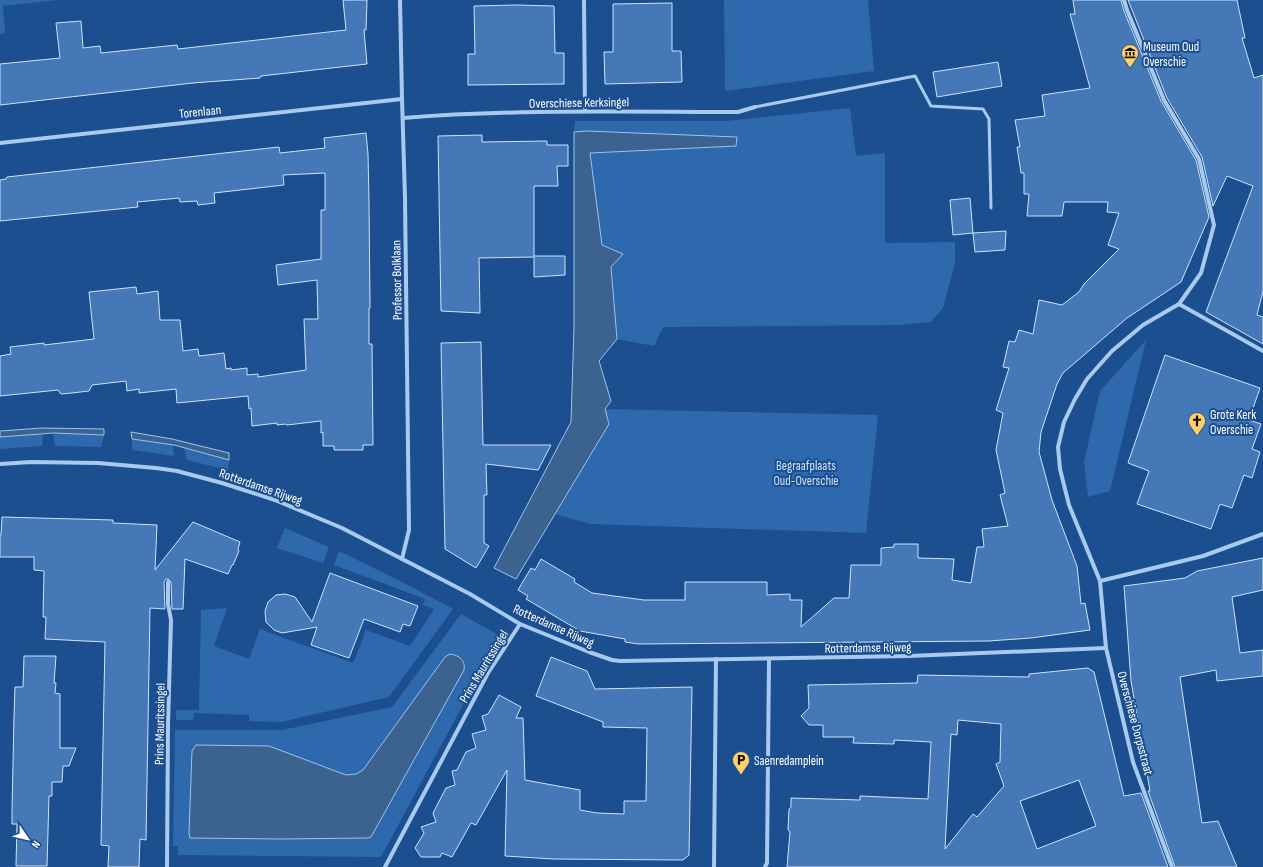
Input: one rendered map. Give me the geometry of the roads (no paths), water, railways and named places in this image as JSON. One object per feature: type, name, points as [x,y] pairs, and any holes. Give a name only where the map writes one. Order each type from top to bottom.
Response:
[{"type":"street","name":"Professor Bolklaan","points":[[400,0],[405,190],[409,530],[402,559]]},
{"type":"street","points":[[584,0],[585,111]]},
{"type":"street","name":"Overschiese Dorpsstraat","points":[[1124,0],[1126,10],[1164,100],[1199,159],[1214,225],[1201,273],[1179,304],[1143,325],[1112,351],[1087,379],[1074,399],[1064,422],[1058,447],[1060,469],[1069,505],[1100,580],[1106,648],[1133,762],[1172,867]]},
{"type":"street","name":"Torenlaan","points":[[0,143],[402,99]]},
{"type":"street","name":"Overschiese Kerksingel","points":[[403,118],[585,111],[738,112],[756,107]]},
{"type":"street","points":[[1179,304],[1263,351]]},
{"type":"street","name":"Rotterdamse Rijweg","points":[[0,464],[31,462],[98,463],[176,471],[222,483],[275,500],[342,528],[470,594],[520,624],[612,660],[909,656],[1106,648]]},
{"type":"street","points":[[1100,580],[1203,556],[1263,534]]},
{"type":"street","name":"Prins Mauritssingel","points":[[167,867],[168,725],[171,620],[168,604],[168,582]]},
{"type":"street","name":"Prins Mauritssingel","points":[[385,867],[488,673],[520,624]]},
{"type":"street","points":[[714,867],[716,659]]},
{"type":"street","points":[[765,867],[767,863],[769,659]]},
{"type":"lane","points":[[756,107],[915,76],[931,106],[983,109],[989,119],[991,208]]},
{"type":"place","name":"Museum Oud Overschie","points":[[1130,68]]},
{"type":"place","name":"Grote Kerk Overschie","points":[[1197,436]]},
{"type":"place","name":"Saenredamplein","points":[[741,775]]},
{"type":"park label","name":"Begraafplaats Oud-Overschie","points":[[806,472]]}]
